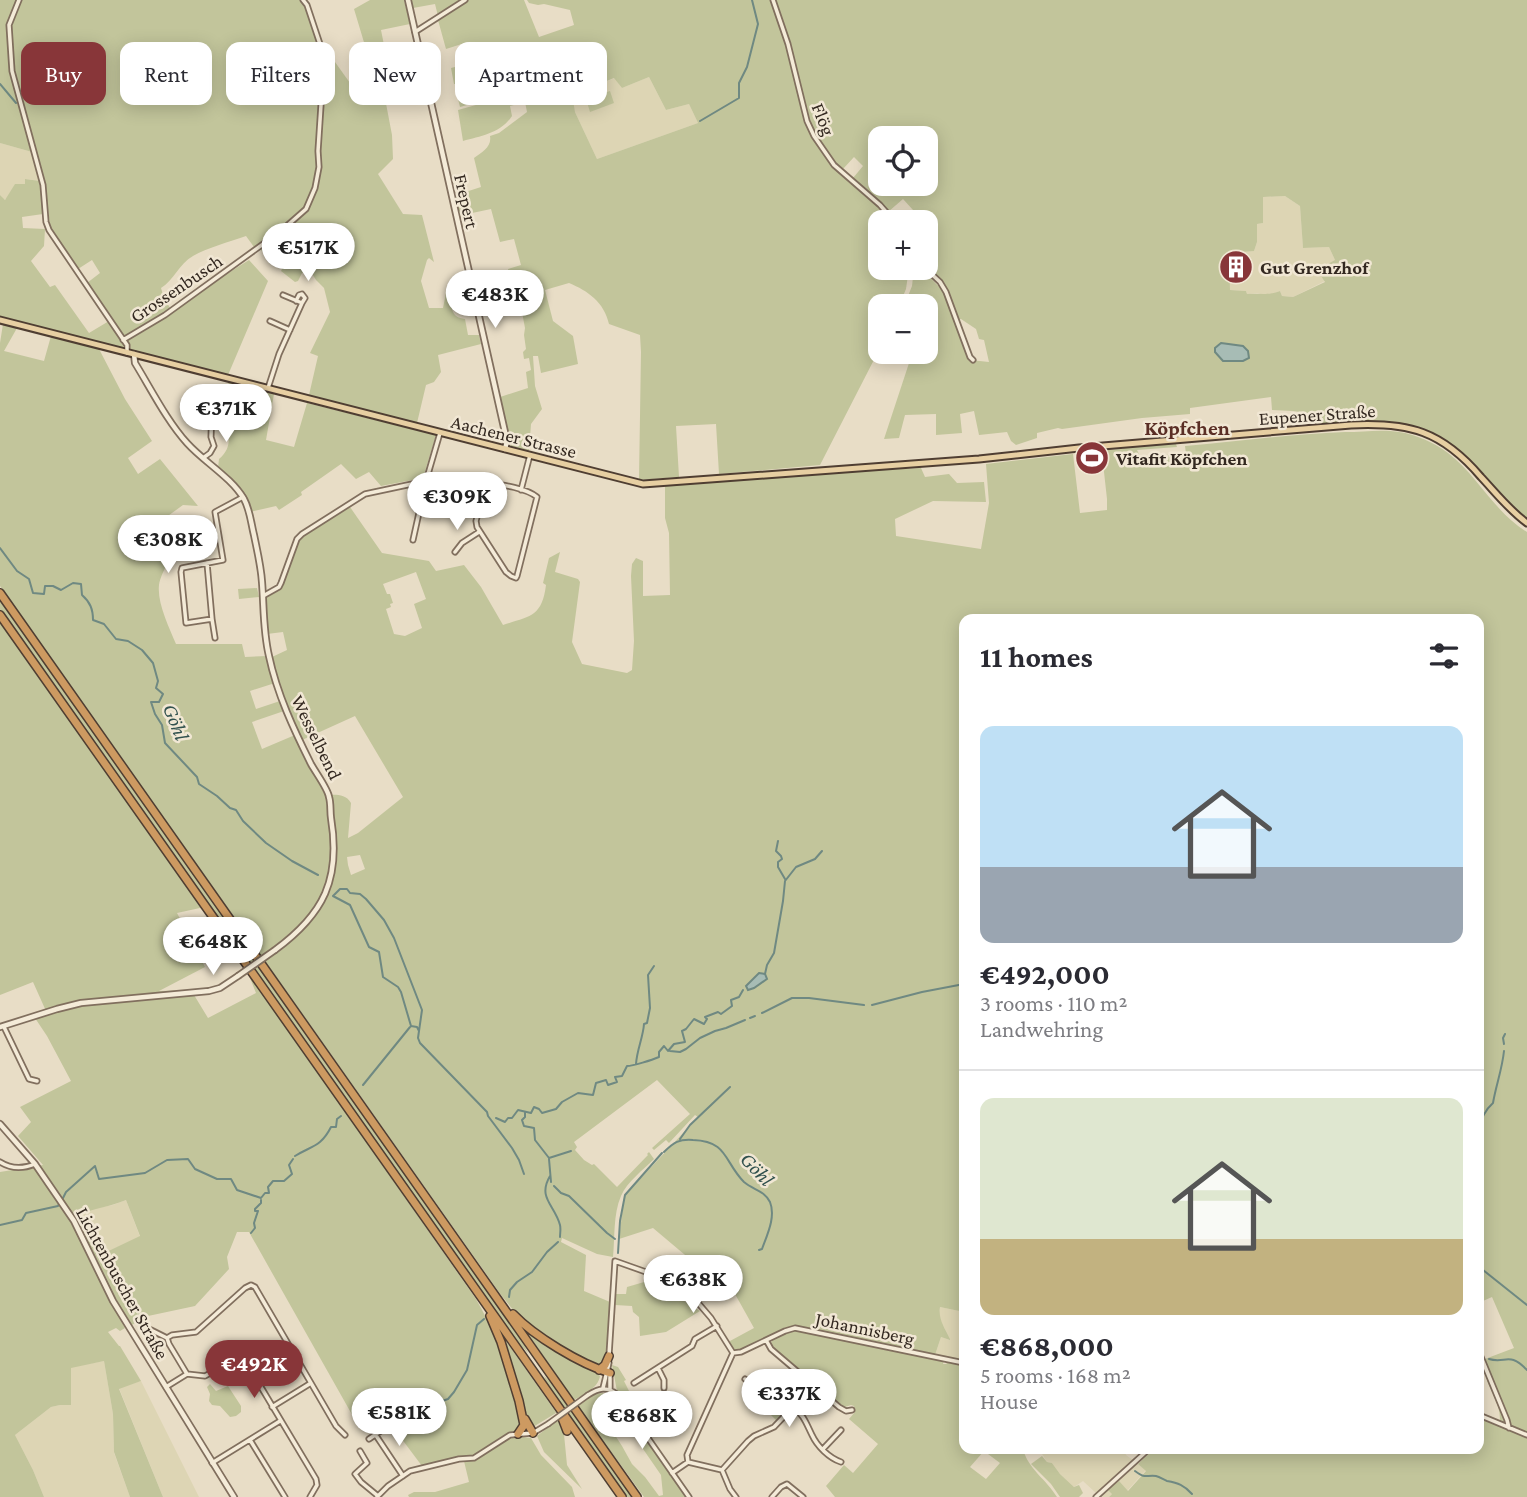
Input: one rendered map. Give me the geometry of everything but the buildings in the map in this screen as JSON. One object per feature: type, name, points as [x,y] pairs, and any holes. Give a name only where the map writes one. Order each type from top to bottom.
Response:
[{"type":"highway","points":[[0,593],[637,1497]]},
{"type":"highway","points":[[0,615],[622,1497]]},
{"type":"highway","points":[[483,1300],[499,1334],[522,1412],[524,1426],[518,1434]]},
{"type":"highway","points":[[502,1304],[535,1334],[606,1371]]},
{"type":"highway","points":[[606,1371],[605,1365],[609,1356]]},
{"type":"highway","points":[[558,1407],[568,1431]]},
{"type":"highway","points":[[522,1412],[533,1433]]},
{"type":"main road","name":"Aachener Strasse","points":[[0,320],[625,480],[652,484],[1031,453]]},
{"type":"main road","name":"Eupener Straße","points":[[1031,453],[1351,425],[1392,425],[1427,434],[1452,448],[1512,512],[1527,523]]},
{"type":"street","points":[[19,0],[9,24],[12,71],[43,185],[46,222],[130,353]]},
{"type":"street","name":"Grossenbusch","points":[[123,340],[164,315],[281,231],[306,209],[315,188],[319,167],[324,59],[303,0]]},
{"type":"street","name":"Frepert","points":[[408,0],[507,441],[505,449]]},
{"type":"street","points":[[415,32],[465,0]]},
{"type":"street","name":"Flög","points":[[773,0],[788,44],[807,121],[814,136],[834,165],[884,210]]},
{"type":"street","points":[[938,280],[946,292],[973,360]]},
{"type":"street","points":[[268,388],[279,354],[305,298],[302,294],[299,295],[296,301]]},
{"type":"street","points":[[283,295],[302,303]]},
{"type":"street","points":[[270,321],[290,330]]},
{"type":"street","name":"Wesselbend","points":[[37,1081],[29,1079],[2,1027],[81,1003],[220,988],[301,930],[317,910],[327,890],[333,865],[329,794],[293,726],[269,659],[260,566],[243,497],[180,434],[130,353]]},
{"type":"street","points":[[203,458],[214,446],[211,437],[212,404],[218,402]]},
{"type":"street","points":[[413,540],[440,433]]},
{"type":"street","points":[[521,490],[530,455]]},
{"type":"street","points":[[263,596],[279,587],[302,534],[365,494],[426,481]]},
{"type":"street","points":[[488,483],[521,490],[537,497],[517,576],[506,572],[479,532],[476,521],[488,483]]},
{"type":"street","points":[[212,619],[186,623],[181,578],[183,568],[223,559],[215,512],[243,497]]},
{"type":"street","points":[[455,552],[462,543],[479,532]]},
{"type":"street","points":[[206,563],[215,638]]},
{"type":"street","name":"Lichtenbuscher Straße","points":[[0,1125],[35,1164],[74,1221],[113,1301],[234,1497]]},
{"type":"street","points":[[0,1162],[8,1167],[19,1168],[35,1164]]},
{"type":"street","points":[[609,1356],[615,1261],[646,1272],[692,1299],[717,1326],[733,1353],[688,1455],[688,1462]]},
{"type":"street","points":[[167,1338],[196,1332],[245,1288],[251,1286],[257,1290],[336,1426],[345,1435]]},
{"type":"street","points":[[634,1383],[692,1346],[695,1339],[717,1326]]},
{"type":"street","name":"Johannisberg","points":[[733,1353],[741,1352],[788,1329],[806,1329],[959,1362]]},
{"type":"street","points":[[151,1330],[167,1338],[187,1374]]},
{"type":"street","points":[[765,1340],[771,1349],[839,1408],[852,1410]]},
{"type":"street","points":[[166,1387],[187,1374],[205,1376],[241,1357],[316,1479],[317,1485],[310,1497]]},
{"type":"street","points":[[1484,1364],[1509,1428]]},
{"type":"street","points":[[658,1368],[664,1380],[664,1388]]},
{"type":"street","points":[[603,1388],[606,1371]]},
{"type":"street","points":[[606,1371],[610,1389]]},
{"type":"street","points":[[745,1379],[768,1396],[801,1412],[811,1434],[831,1457],[841,1462]]},
{"type":"street","points":[[768,1396],[781,1381]]},
{"type":"street","points":[[272,1407],[311,1383]]},
{"type":"street","points":[[360,1451],[367,1463],[355,1474],[377,1497],[388,1486],[418,1468],[474,1458],[508,1436],[533,1433],[588,1395],[603,1388],[618,1395],[689,1497]]},
{"type":"street","points":[[722,1470],[754,1436],[774,1427],[793,1407]]},
{"type":"street","points":[[1484,1417],[1527,1435]]},
{"type":"street","points":[[212,1463],[280,1421]]},
{"type":"street","points":[[369,1439],[382,1430]]},
{"type":"street","points":[[823,1449],[841,1430]]},
{"type":"street","points":[[375,1434],[403,1476]]},
{"type":"street","points":[[250,1440],[285,1497]]},
{"type":"street","points":[[1096,1497],[1143,1454]]},
{"type":"street","points":[[672,1473],[688,1462],[722,1470]]},
{"type":"street","points":[[722,1470],[736,1497]]},
{"type":"street","points":[[772,1497],[781,1486],[787,1484],[803,1497]]},
{"type":"shaded area","points":[[649,77],[666,110],[689,104],[698,123],[597,159],[573,105],[607,105],[607,81],[615,78],[622,88]]},
{"type":"shaded area","points":[[0,143],[32,152],[40,181],[26,179],[25,184],[4,200],[0,195]]},
{"type":"shaded area","name":"Gut Grenzhof","points":[[1285,196],[1300,206],[1303,248],[1329,247],[1335,260],[1325,281],[1293,297],[1282,296],[1280,291],[1263,295],[1230,290],[1229,252],[1254,251],[1257,224],[1263,223],[1263,197]]},
{"type":"shaded area","points":[[126,1200],[140,1237],[98,1256],[77,1215]]},
{"type":"shaded area","points":[[940,1307],[959,1311],[959,1360],[935,1355],[941,1337],[950,1340],[939,1315]]},
{"type":"shaded area","points":[[104,1361],[113,1414],[114,1453],[130,1497],[44,1497],[15,1435],[51,1407],[60,1405],[71,1367]]},
{"type":"shaded area","points":[[141,1381],[199,1497],[163,1497],[119,1388]]},
{"type":"shaded area","points":[[1042,1454],[1126,1454],[1146,1470],[1127,1491],[1109,1497],[1095,1497],[1097,1494],[1083,1481],[1074,1487],[1052,1463],[1047,1462]]},
{"type":"green space","points":[[0,0],[306,0],[323,42],[226,42],[226,105],[335,105],[335,62],[349,82],[349,105],[386,105],[393,159],[378,174],[403,214],[422,215],[434,262],[429,258],[427,260],[421,281],[429,308],[443,308],[446,293],[452,294],[454,314],[465,319],[468,335],[479,335],[481,344],[438,355],[441,372],[434,382],[426,385],[417,423],[309,395],[318,356],[310,353],[330,312],[324,288],[311,272],[302,273],[295,282],[281,271],[281,264],[254,247],[246,236],[188,259],[161,288],[170,308],[127,338],[124,337],[87,283],[100,273],[92,260],[78,269],[50,226],[45,185],[23,108],[20,108],[32,152],[0,143]]},
{"type":"green space","points":[[370,0],[404,0],[410,24],[381,30],[383,42],[364,42],[354,9]]},
{"type":"green space","points":[[411,0],[461,0],[438,16],[435,4],[413,8]]},
{"type":"green space","points":[[468,0],[524,0],[539,37],[574,25],[570,10],[529,3],[527,0],[1527,0],[1527,520],[1466,457],[1450,443],[1432,433],[1396,423],[1317,426],[1313,414],[1272,410],[1271,397],[1190,408],[1190,414],[1058,428],[1037,433],[1037,438],[1016,445],[1007,432],[979,435],[974,411],[960,414],[962,433],[936,435],[936,414],[905,415],[899,438],[884,439],[909,364],[938,364],[938,294],[909,294],[913,280],[933,280],[945,293],[970,360],[989,362],[984,340],[979,339],[976,329],[961,319],[958,320],[946,290],[938,279],[938,210],[913,210],[903,199],[890,210],[868,210],[868,280],[907,280],[906,289],[904,294],[868,294],[868,364],[872,364],[820,465],[719,474],[716,424],[676,426],[679,477],[639,480],[640,335],[609,324],[599,303],[569,283],[545,290],[553,321],[573,336],[578,364],[541,373],[538,356],[533,356],[535,386],[542,409],[531,424],[529,451],[511,446],[500,397],[528,388],[526,372],[531,370],[529,358],[524,359],[525,328],[519,296],[536,291],[529,275],[511,285],[508,269],[521,265],[514,239],[500,242],[491,209],[458,216],[453,196],[481,187],[474,158],[488,146],[490,136],[499,133],[527,112],[526,105],[574,105],[597,159],[698,123],[689,104],[666,110],[649,77],[622,88],[614,78],[607,81],[607,42],[455,42],[455,46],[446,49],[438,20]],"holes":[[[854,157],[863,166],[853,178],[843,169]],[[1285,196],[1300,206],[1303,248],[1329,247],[1335,260],[1317,270],[1325,282],[1293,297],[1282,296],[1280,291],[1247,294],[1246,291],[1230,290],[1229,253],[1254,251],[1257,224],[1263,223],[1263,197]]]},
{"type":"green space","points":[[455,67],[455,84],[454,84],[451,68]]},
{"type":"green space","points":[[610,91],[614,103],[590,112],[588,105],[607,105],[607,92]]},
{"type":"green space","points":[[476,105],[514,105],[510,106],[512,116],[502,126],[490,133],[463,141],[458,110]]},
{"type":"green space","points":[[25,179],[40,181],[43,214],[22,217],[23,228],[45,229],[44,246],[31,261],[50,287],[55,285],[89,333],[109,321],[126,349],[0,316],[0,195],[5,200],[15,184],[25,184]]},
{"type":"green space","points":[[249,260],[268,281],[228,375],[132,352],[127,341],[171,309]]},
{"type":"green space","points":[[3,324],[17,328],[4,351],[44,361],[51,336],[99,349],[125,399],[152,441],[128,458],[138,474],[160,459],[198,506],[183,505],[143,534],[181,527],[184,542],[168,562],[159,585],[162,607],[176,644],[242,644],[245,657],[267,656],[275,683],[250,691],[256,709],[280,701],[284,711],[252,722],[262,749],[295,735],[325,795],[343,796],[351,803],[348,838],[403,797],[355,716],[302,740],[278,682],[272,657],[287,650],[283,632],[267,634],[265,593],[279,585],[299,539],[350,507],[382,553],[429,561],[436,571],[464,565],[481,587],[503,625],[527,617],[538,609],[544,596],[546,585],[543,583],[549,558],[560,552],[555,572],[580,582],[572,642],[582,664],[627,673],[632,670],[634,641],[631,576],[632,564],[636,558],[643,561],[643,596],[670,595],[665,486],[921,468],[925,477],[949,474],[957,483],[984,482],[986,502],[933,501],[895,519],[896,536],[981,549],[989,503],[986,464],[1073,454],[1080,513],[1107,510],[1103,450],[1176,444],[1177,447],[1137,450],[1140,456],[1186,454],[1185,446],[1305,434],[1386,431],[1405,433],[1431,442],[1459,462],[1495,504],[1527,532],[1527,1497],[1109,1497],[1112,1494],[1108,1490],[1119,1481],[1128,1491],[1146,1471],[1138,1464],[1149,1454],[1484,1454],[1484,1419],[1499,1426],[1499,1408],[1487,1381],[1492,1378],[1485,1359],[1514,1348],[1492,1297],[1484,1301],[1484,614],[959,614],[959,1311],[940,1307],[941,1319],[950,1340],[941,1337],[935,1355],[793,1327],[734,1352],[730,1341],[754,1328],[735,1294],[653,1228],[619,1239],[627,1193],[698,1117],[695,1115],[669,1143],[666,1140],[654,1150],[652,1148],[690,1114],[657,1080],[574,1142],[577,1147],[575,1150],[584,1160],[594,1164],[617,1187],[649,1152],[654,1159],[631,1181],[618,1203],[613,1257],[597,1254],[562,1238],[561,1242],[586,1255],[584,1291],[610,1302],[607,1354],[605,1360],[598,1365],[542,1335],[518,1316],[501,1295],[0,586],[0,343]],"holes":[[[416,572],[426,599],[414,604],[422,628],[405,636],[394,634],[386,609],[393,603],[383,584]],[[360,855],[365,869],[351,875],[347,857]]]},
{"type":"green space","points":[[228,381],[274,394],[266,440],[294,447],[307,403],[436,435],[423,478],[381,486],[369,472],[356,479],[341,464],[279,510],[276,506],[250,512],[247,498],[218,468],[219,459],[229,443],[224,412],[229,402]]},
{"type":"green space","points":[[257,588],[259,597],[239,599],[238,589]]},
{"type":"green space","points":[[0,597],[519,1334],[528,1353],[510,1334],[0,611]]},
{"type":"green space","points":[[0,622],[203,910],[200,908],[177,913],[205,967],[159,991],[191,990],[208,1018],[256,993],[248,973],[476,1299],[502,1358],[522,1420],[520,1429],[523,1437],[531,1438],[541,1455],[572,1487],[575,1497],[409,1497],[408,1495],[414,1492],[435,1492],[469,1482],[463,1457],[422,1466],[383,1414],[359,1427],[249,1232],[237,1232],[227,1257],[229,1269],[195,1306],[148,1316],[130,1326],[126,1319],[122,1322],[125,1328],[108,1332],[120,1346],[141,1381],[119,1389],[163,1497],[130,1497],[114,1452],[113,1414],[104,1361],[71,1368],[71,1405],[51,1407],[15,1435],[44,1497],[0,1497],[0,1172],[43,1165],[18,1136],[31,1122],[20,1107],[71,1081],[33,1015],[46,1011],[33,982],[0,995]],"holes":[[[126,1200],[140,1236],[98,1256],[78,1215]]]},
{"type":"green space","points":[[651,1280],[700,1311],[666,1332],[640,1336],[639,1317],[633,1312],[632,1306],[615,1305],[615,1294],[626,1294],[627,1287]]},
{"type":"green space","points":[[794,1330],[944,1361],[943,1364],[949,1361],[959,1363],[959,1454],[981,1454],[970,1467],[986,1479],[1000,1463],[988,1454],[1024,1454],[1057,1497],[835,1497],[826,1486],[844,1465],[853,1473],[878,1444],[849,1419],[855,1412],[854,1406],[842,1408],[771,1345],[772,1339]]},
{"type":"green space","points":[[526,1331],[593,1369],[600,1376],[597,1384],[574,1400]]},
{"type":"green space","points":[[503,1337],[560,1418],[556,1413],[533,1427],[528,1421]]},
{"type":"green space","points":[[612,1365],[618,1367],[626,1380],[624,1381],[634,1401],[659,1411],[649,1443],[686,1497],[644,1497],[578,1406],[603,1393],[606,1397],[609,1426],[632,1464],[659,1496],[663,1495],[661,1475],[612,1404],[611,1396],[617,1391]]},
{"type":"green space","points":[[544,1376],[559,1390],[633,1497],[624,1497],[550,1391]]},
{"type":"green space","points":[[210,1384],[216,1391],[228,1386],[241,1406],[241,1412],[230,1417],[220,1406],[212,1405],[207,1387]]},
{"type":"green space","points":[[769,1401],[784,1408],[776,1420],[764,1408]]},
{"type":"green space","points":[[560,1418],[567,1465],[582,1489],[544,1452],[537,1436]]},
{"type":"green space","points":[[1042,1456],[1074,1487],[1079,1485],[1083,1493],[1079,1497],[1060,1497],[1031,1464]]},
{"type":"water","points":[[1221,343],[1243,346],[1248,351],[1249,358],[1243,361],[1223,361],[1215,352],[1215,348]]},
{"type":"water","points":[[759,973],[765,974],[767,979],[748,990],[746,986]]},
{"type":"waterway","points":[[700,121],[739,98],[739,83],[747,67],[758,24],[752,0]]},
{"type":"waterway","points":[[0,84],[16,103]]},
{"type":"waterway","name":"Göhl","points":[[0,548],[17,571],[29,579],[33,593],[44,594],[45,586],[61,590],[73,583],[81,584],[82,595],[90,606],[93,620],[104,624],[116,639],[128,641],[142,650],[153,663],[158,681],[156,688],[163,694],[159,702],[151,702],[162,725],[165,743],[197,777],[199,784],[236,810],[243,821],[266,843],[318,875]]},
{"type":"waterway","points":[[778,841],[776,851],[782,859],[778,862],[778,867],[785,879]]},
{"type":"waterway","points":[[765,974],[774,953],[785,881],[796,867],[815,859],[822,851]]},
{"type":"waterway","name":"Göhl","points":[[419,1031],[422,1010],[394,938],[384,920],[360,894],[340,889],[333,896],[350,905],[369,947],[379,952],[383,977],[401,992],[411,1026],[417,1027],[419,1031],[420,1043],[487,1112],[512,1148],[524,1174]]},
{"type":"waterway","name":"Göhl","points":[[636,1064],[650,1008],[648,975],[654,966]]},
{"type":"waterway","points":[[872,1005],[959,985]]},
{"type":"waterway","name":"Göhl","points":[[496,1118],[505,1122],[518,1110],[531,1113],[534,1107],[542,1113],[556,1109],[562,1102],[578,1093],[593,1095],[596,1083],[606,1080],[608,1085],[617,1082],[615,1077],[622,1076],[627,1066],[659,1057],[664,1046],[668,1051],[674,1044],[685,1042],[682,1031],[694,1019],[704,1024],[707,1019],[705,1017],[718,1012],[721,1014],[732,1006],[731,1000],[739,997],[743,990]]},
{"type":"waterway","points":[[762,1013],[792,998],[864,1005]]},
{"type":"waterway","points":[[750,1018],[755,1016]]},
{"type":"waterway","points":[[670,1051],[680,1052],[700,1038],[745,1020]]},
{"type":"waterway","name":"Göhl","points":[[363,1085],[410,1027]]},
{"type":"waterway","points":[[1504,1044],[1505,1034]]},
{"type":"waterway","points":[[1484,1114],[1493,1103],[1504,1051]]},
{"type":"waterway","name":"Göhl","points":[[680,1139],[690,1125],[730,1087]]},
{"type":"waterway","name":"Göhl","points":[[525,1113],[522,1120],[524,1126],[534,1128],[535,1140],[549,1158],[571,1151]]},
{"type":"waterway","name":"Göhl","points":[[295,1156],[319,1142],[331,1127],[336,1127],[337,1119],[341,1116]]},
{"type":"waterway","name":"Göhl","points":[[664,1152],[684,1140],[713,1144],[724,1154],[744,1182],[765,1195],[772,1208],[771,1220],[762,1249],[759,1250]]},
{"type":"waterway","points":[[618,1253],[625,1195],[662,1153]]},
{"type":"waterway","name":"Göhl","points":[[63,1198],[66,1192],[95,1166],[99,1179],[145,1173],[167,1160],[188,1159],[195,1169],[217,1179],[231,1179],[237,1190],[261,1198],[265,1193],[269,1193],[268,1187],[273,1181],[284,1181],[292,1174],[289,1165],[293,1159]]},
{"type":"waterway","points":[[549,1159],[551,1182]]},
{"type":"waterway","name":"Göhl","points":[[550,1176],[545,1190],[558,1218],[560,1237]]},
{"type":"waterway","points":[[554,1186],[569,1196],[615,1239]]},
{"type":"waterway","points":[[251,1233],[255,1228],[258,1211],[255,1209],[261,1200]]},
{"type":"waterway","name":"Göhl","points":[[0,1225],[22,1220],[26,1213],[59,1204]]},
{"type":"waterway","name":"Göhl","points":[[509,1297],[510,1290],[517,1282],[532,1272],[558,1242]]},
{"type":"waterway","points":[[1484,1271],[1527,1305]]},
{"type":"waterway","name":"Göhl","points":[[392,1409],[418,1404],[422,1408],[448,1399],[467,1370],[477,1325],[484,1319]]},
{"type":"waterway","points":[[1489,1359],[1512,1359],[1527,1370]]},
{"type":"waterway","points":[[1135,1471],[1144,1476],[1156,1476],[1178,1484],[1192,1494]]},
{"type":"place","name":"Gut Grenzhof","points":[[1236,267]]},
{"type":"place","name":"Vitafit Köpfchen","points":[[1092,458]]},
{"type":"district","name":"Köpfchen","points":[[1187,428]]}]
